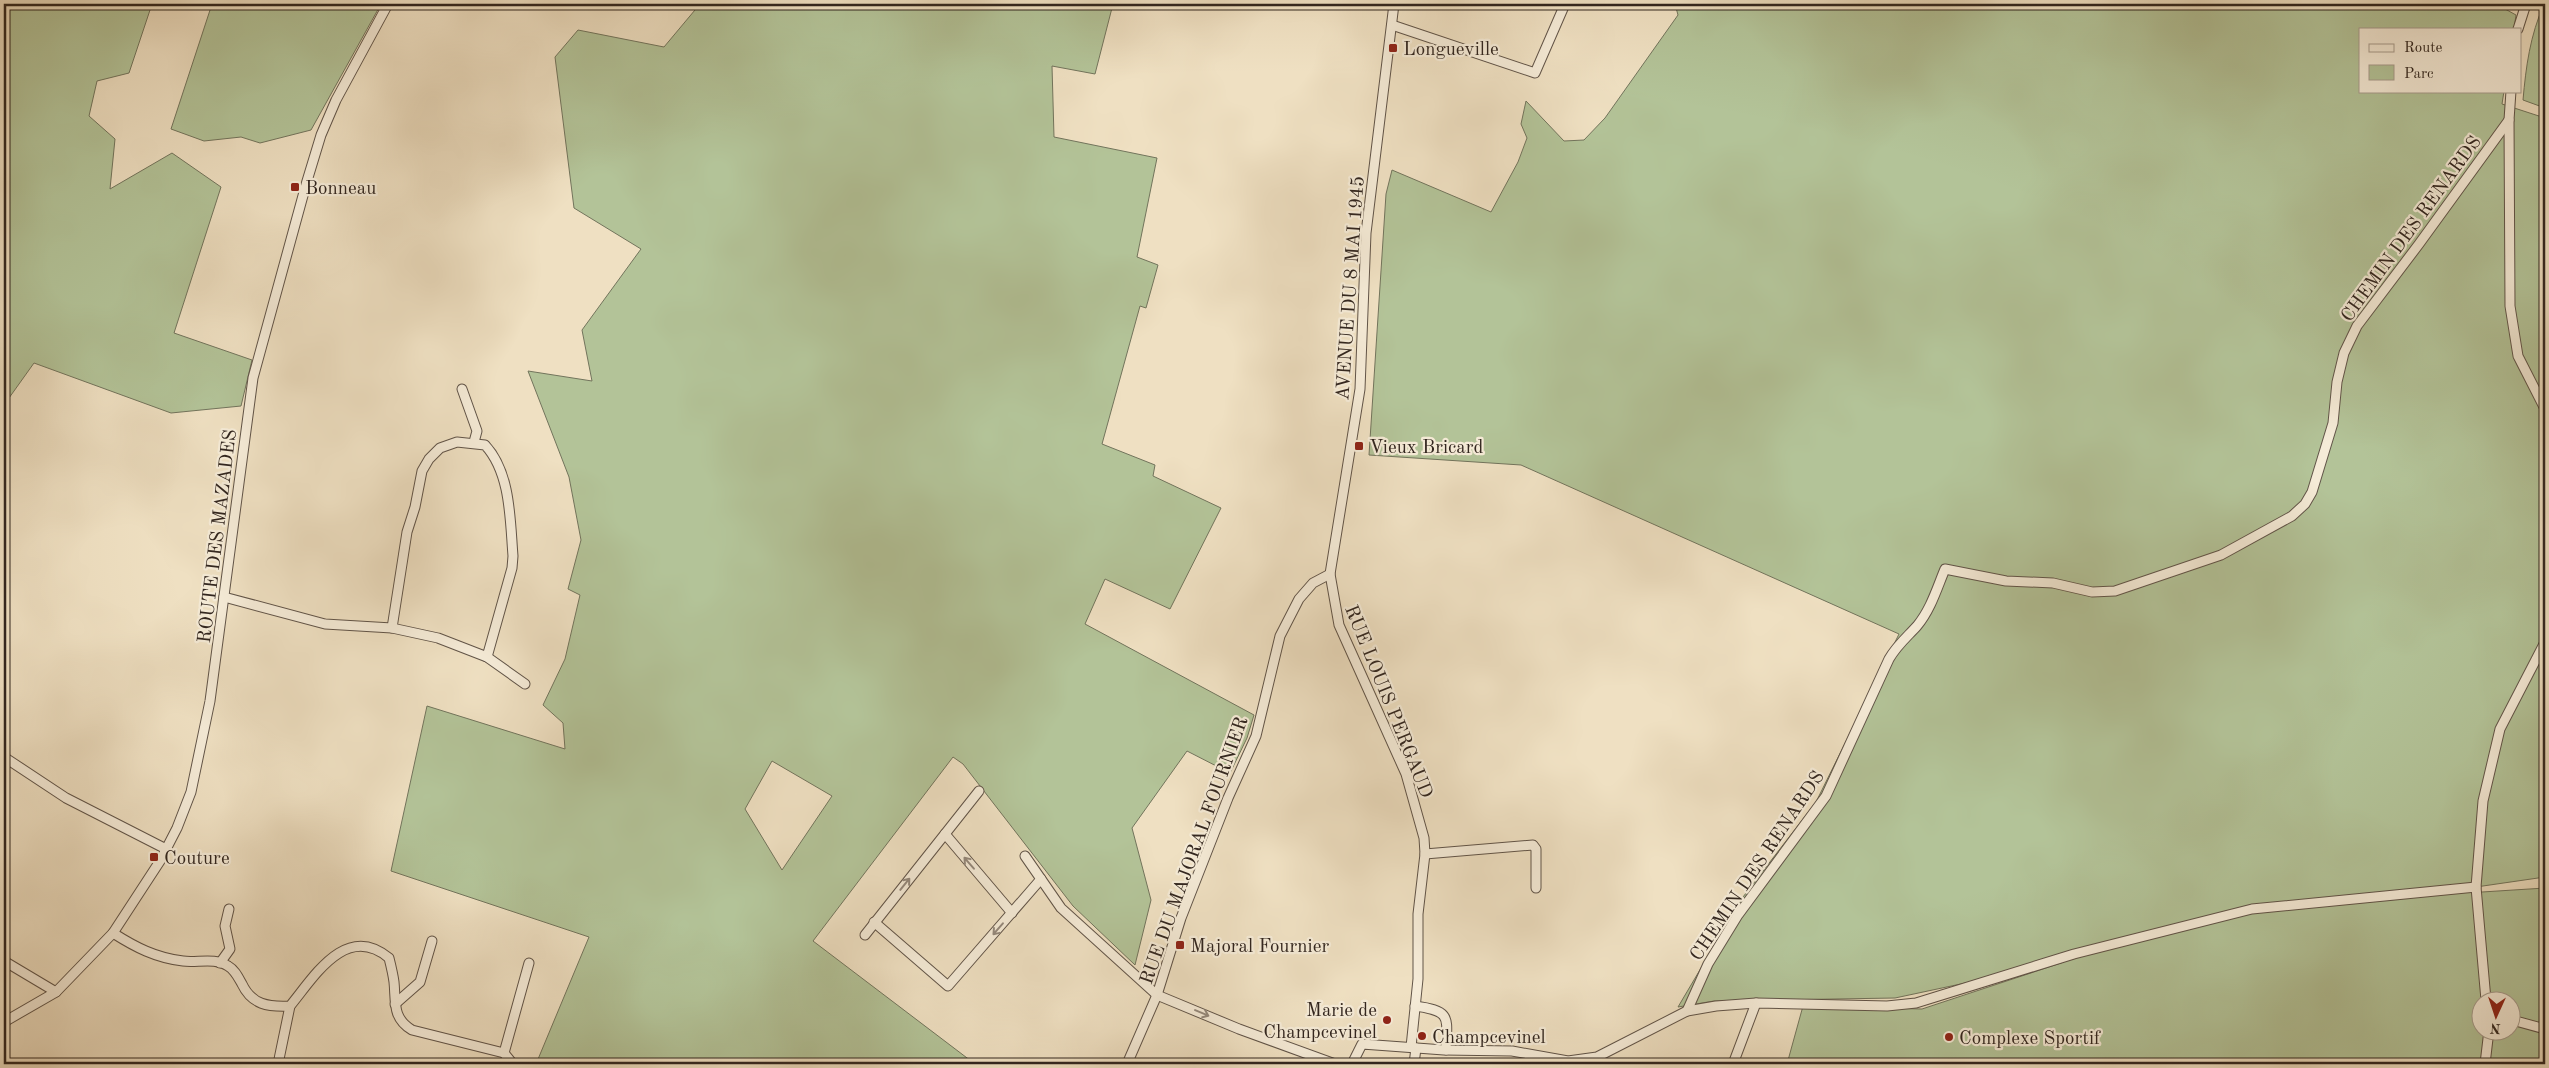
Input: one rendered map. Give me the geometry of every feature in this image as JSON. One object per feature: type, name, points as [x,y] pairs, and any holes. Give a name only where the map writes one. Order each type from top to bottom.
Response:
[{"type":"street","name":"ROUTE DES MAZADES","points":[[4,1022],[56,992],[113,933],[152,876],[166,849],[190,792],[210,701],[252,387],[305,187],[321,136],[336,100],[388,4]]},
{"type":"street","name":"AVENUE DU 8 MAI 1945","points":[[1330,574],[1360,389],[1366,233],[1394,4]]},
{"type":"street","points":[[1392,25],[1535,73],[1565,4]]},
{"type":"street","points":[[2518,28],[2526,4]]},
{"type":"street","points":[[2511,92],[2509,120],[2510,306],[2518,356],[2545,409]]},
{"type":"street","name":"CHEMIN DES RENARDS","points":[[1687,1011],[1708,964],[1738,915],[1826,796],[1889,659],[1897,646],[1917,625],[1929,608],[1945,569],[2006,581],[2053,583],[2092,592],[2114,591],[2221,555],[2292,516],[2305,504],[2312,492],[2333,423],[2342,363],[2356,326],[2419,244],[2509,120]]},
{"type":"street","points":[[462,389],[477,431],[474,442]]},
{"type":"street","points":[[392,628],[407,532],[415,507],[422,471],[429,459],[440,448],[457,442],[474,442],[485,445],[494,454],[504,478],[513,556],[512,568],[487,657]]},
{"type":"street","name":"RUE LOUIS PERGAUD","points":[[1330,574],[1335,610],[1345,640],[1406,774],[1424,838],[1425,854],[1418,914],[1418,979],[1414,1064]]},
{"type":"street","name":"RUE DU MAJORAL FOURNIER","points":[[1127,1064],[1157,995],[1181,918],[1228,798],[1256,736],[1280,636],[1299,599],[1313,583],[1330,574]]},
{"type":"street","points":[[224,597],[325,624],[392,628],[438,638],[487,657],[525,684]]},
{"type":"street","points":[[2485,990],[2476,886],[2483,801],[2500,728],[2545,642]]},
{"type":"street","points":[[4,757],[66,798],[166,849]]},
{"type":"street","points":[[865,935],[979,791]]},
{"type":"street","points":[[944,834],[1012,913]]},
{"type":"street","points":[[1425,854],[1533,846],[1536,849],[1536,888]]},
{"type":"street","points":[[1025,856],[1061,908],[1157,995],[1239,1029],[1335,1064]]},
{"type":"street","points":[[874,922],[948,986],[1041,879]]},
{"type":"street","points":[[1353,1060],[1362,1044],[1446,1050],[1512,1051],[1568,1061],[1584,1061],[1597,1057],[1687,1011],[1716,1006],[1756,1003],[1888,1006],[1916,1003],[2074,954],[2252,908],[2476,886]]},
{"type":"street","points":[[220,963],[230,949],[225,926],[228,909]]},
{"type":"street","points":[[113,933],[138,949],[160,957],[227,965],[236,973],[246,994],[258,1002],[270,1006],[290,1006]]},
{"type":"street","points":[[395,1004],[420,982],[432,941]]},
{"type":"street","points":[[278,1064],[290,1006],[332,957],[346,948],[366,946],[374,948],[389,958],[394,980],[395,1004],[398,1018],[412,1030],[504,1054],[513,1064]]},
{"type":"street","points":[[4,960],[56,992]]},
{"type":"street","points":[[504,1054],[529,963]]},
{"type":"street","points":[[1733,1064],[1756,1003]]},
{"type":"street","points":[[1416,1006],[1436,1009],[1445,1016],[1447,1021],[1446,1050]]},
{"type":"street","points":[[2522,1023],[2545,1030]]},
{"type":"street","points":[[2485,1064],[2488,1040]]},
{"type":"green space","points":[[4,4],[152,4],[129,73],[97,81],[89,116],[115,139],[110,189],[172,153],[221,187],[174,333],[252,360],[241,406],[171,413],[34,363],[4,405]]},
{"type":"green space","points":[[212,4],[381,4],[311,130],[260,143],[241,137],[204,141],[171,129]]},
{"type":"green space","points":[[700,4],[907,4],[926,9],[933,4],[1113,4],[1095,74],[1052,66],[1054,137],[1157,158],[1137,257],[1158,265],[1146,308],[1140,306],[1102,444],[1155,465],[1153,476],[1221,508],[1170,609],[1105,579],[1085,624],[1254,715],[1247,738],[1230,773],[1187,751],[1132,828],[1151,900],[1135,965],[1073,906],[963,764],[953,757],[813,941],[975,1064],[536,1064],[589,937],[391,871],[427,706],[565,749],[563,723],[543,705],[565,659],[580,595],[568,589],[581,540],[569,477],[528,371],[592,381],[582,330],[641,249],[574,208],[555,57],[578,30],[664,47]],"holes":[[[772,761],[832,796],[782,870],[745,809]]]},
{"type":"green space","points":[[1675,4],[2496,4],[2516,15],[2514,28],[2359,28],[2359,92],[2504,92],[2502,104],[2545,118],[2545,877],[2476,887],[2482,892],[2545,888],[2545,1064],[1787,1064],[1803,1006],[1922,1009],[2064,962],[1895,998],[1714,1001],[1678,1007],[1743,897],[1816,802],[1899,634],[1521,465],[1369,455],[1386,194],[1392,170],[1491,212],[1518,162],[1527,138],[1521,124],[1526,101],[1564,141],[1584,140],[1605,118],[1678,15]]},
{"type":"green space","points":[[2544,4],[2545,108],[2523,100],[2529,51]]},
{"type":"place","name":"Longueville","points":[[1393,48]]},
{"type":"place","name":"Bonneau","points":[[295,187]]},
{"type":"place","name":"Vieux Bricard","points":[[1359,446]]},
{"type":"place","name":"Couture","points":[[154,857]]},
{"type":"place","name":"Majoral Fournier","points":[[1180,945]]},
{"type":"place","name":"Marie de Champcevinel","points":[[1387,1020]]},
{"type":"place","name":"Champcevinel","points":[[1422,1036]]},
{"type":"place","name":"Complexe Sportif","points":[[1949,1037]]}]
